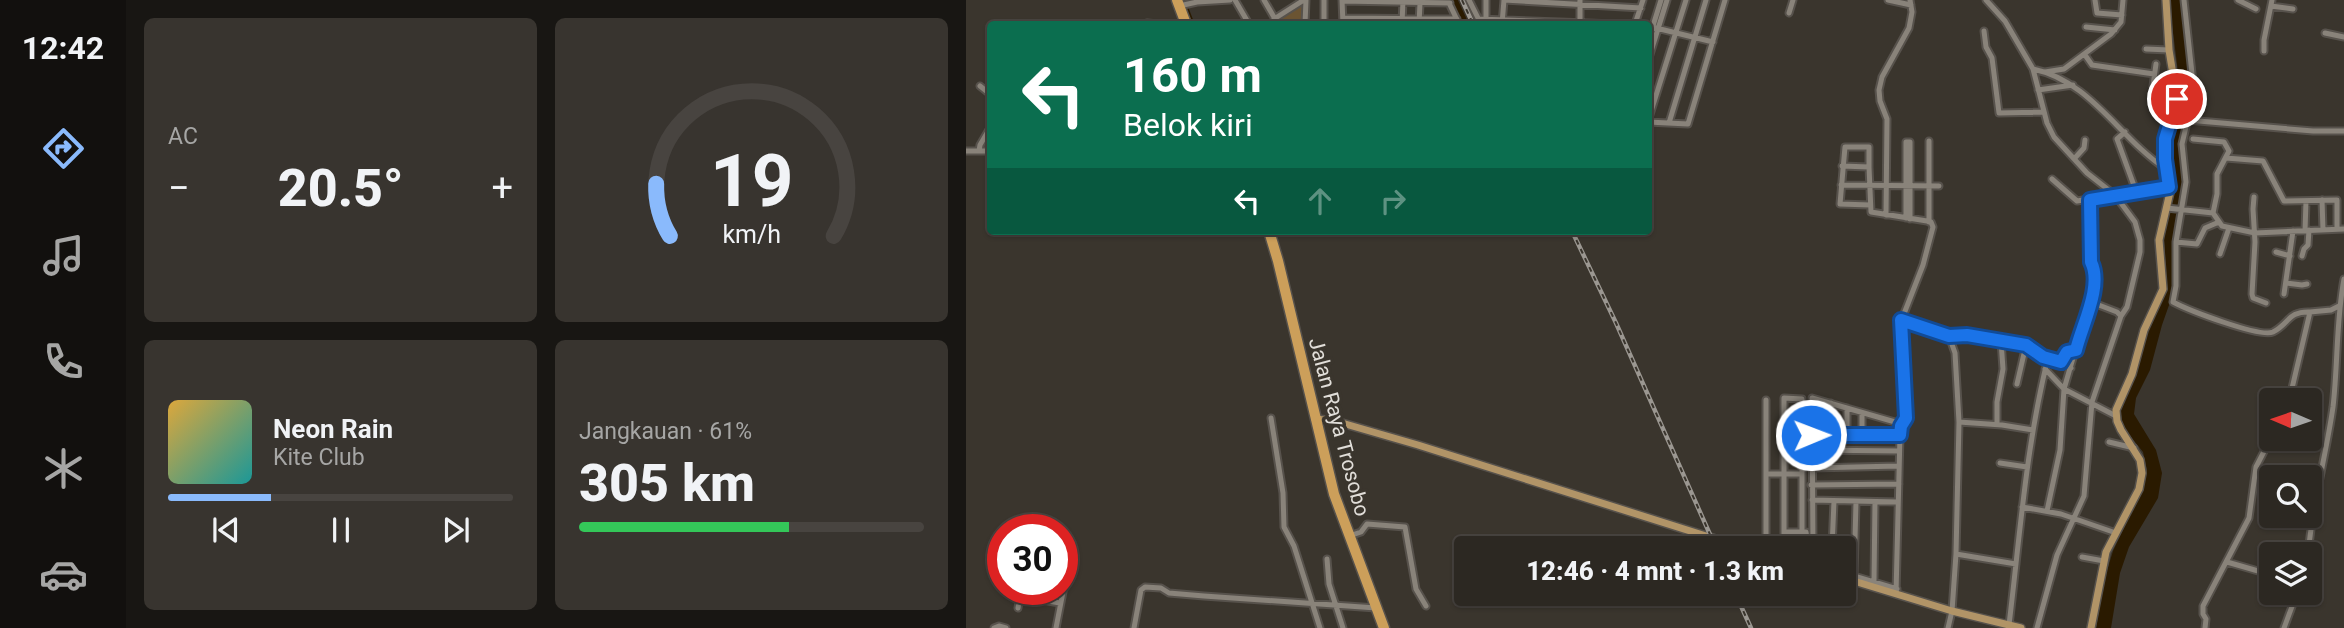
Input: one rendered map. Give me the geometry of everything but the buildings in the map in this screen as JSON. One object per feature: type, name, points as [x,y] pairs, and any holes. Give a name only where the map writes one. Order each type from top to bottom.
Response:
[{"type":"highway","points":[[1179,3],[1180,21]]},
{"type":"highway","name":"Jalan Raya Trosobo","points":[[1272,235],[1321,419],[1337,494],[1355,534],[1378,610]]},
{"type":"highway","name":"Jalan Raya Trosobo","points":[[1321,419],[1334,495],[1386,628]]},
{"type":"main road","points":[[2091,628],[2104,561],[2141,484],[2140,460],[2121,430],[2116,416],[2117,404],[2135,368],[2144,330],[2163,289],[2159,240],[2169,187],[2165,139],[2175,105],[2176,87],[2169,50],[2166,0]]},
{"type":"main road","points":[[1321,419],[1440,452],[1706,536]]},
{"type":"main road","points":[[1856,581],[1952,611],[2021,628]]},
{"type":"street","points":[[1179,3],[1232,0],[1247,21]]},
{"type":"street","points":[[1264,0],[1275,21]]},
{"type":"street","points":[[1277,21],[1293,3],[1305,0],[1306,21]]},
{"type":"street","points":[[1324,0],[1324,21]]},
{"type":"street","points":[[1469,0],[1482,21]]},
{"type":"street","points":[[1474,9],[1476,0]]},
{"type":"street","points":[[1482,21],[1486,0]]},
{"type":"street","points":[[1502,21],[1504,0],[1619,3],[1641,8]]},
{"type":"street","points":[[1636,21],[1643,0]]},
{"type":"street","points":[[1653,26],[1661,0]]},
{"type":"street","points":[[1653,26],[1667,0]]},
{"type":"street","points":[[1652,110],[1686,0]]},
{"type":"street","points":[[1669,123],[1706,0]]},
{"type":"street","points":[[1652,122],[1688,124],[1726,0]]},
{"type":"street","points":[[1789,13],[1793,0]]},
{"type":"street","points":[[1886,215],[1887,119],[1879,90],[1887,67],[1909,28],[1911,3],[1890,0]]},
{"type":"street","points":[[1986,0],[2005,20],[2033,69],[2044,112],[2054,137],[2074,159],[2115,195],[2130,213],[2140,240],[2140,252],[2130,296],[2092,402],[2084,496],[2057,555],[2037,628]]},
{"type":"street","points":[[2095,0],[2097,12],[2122,15]]},
{"type":"street","points":[[2045,72],[2065,68],[2115,30],[2121,22],[2123,0]]},
{"type":"street","points":[[2183,0],[2193,92],[2182,144],[2186,182],[2176,242],[2175,304],[2263,334],[2274,331],[2291,315],[2331,310],[2340,300]]},
{"type":"street","points":[[2238,0],[2247,2],[2256,9]]},
{"type":"street","points":[[1343,21],[1342,1],[1449,2],[1458,21]]},
{"type":"street","points":[[1402,21],[1403,1]]},
{"type":"street","points":[[1580,2],[1580,21]]},
{"type":"street","points":[[1419,21],[1420,3]]},
{"type":"street","points":[[2264,51],[2271,3],[2293,9]]},
{"type":"street","points":[[1653,26],[1713,42]]},
{"type":"street","points":[[2086,27],[2115,30]]},
{"type":"street","points":[[1984,31],[1986,47],[1992,58],[1999,113],[2044,112]]},
{"type":"street","points":[[2325,33],[2344,37]]},
{"type":"street","points":[[2146,50],[2169,50]]},
{"type":"street","points":[[2085,55],[2092,65],[2154,74]]},
{"type":"street","points":[[2156,64],[2154,86],[2176,87]]},
{"type":"street","points":[[2065,68],[2067,80]]},
{"type":"street","points":[[2033,69],[2067,80],[2166,169]]},
{"type":"street","points":[[2038,90],[2073,85]]},
{"type":"street","points":[[980,86],[987,92]]},
{"type":"street","points":[[2187,120],[2313,131],[2344,131]]},
{"type":"street","points":[[2125,132],[2118,139],[2136,191]]},
{"type":"street","points":[[978,151],[987,133]]},
{"type":"street","points":[[2193,139],[2224,142],[2228,151],[2217,174],[2213,213],[2222,226],[2255,233],[2341,229],[2337,200],[2282,200],[2263,161],[2226,158]]},
{"type":"street","points":[[2074,159],[2084,148],[2085,140]]},
{"type":"street","points":[[1929,141],[1929,222]]},
{"type":"street","points":[[1907,186],[1910,142],[1906,142],[1907,186],[1908,219]]},
{"type":"street","points":[[1856,577],[1897,592],[1899,451],[1902,424],[1906,418],[1901,320],[1933,230],[1933,224],[1929,222],[1871,212],[1869,144],[1845,147],[1841,204],[1870,205]]},
{"type":"street","points":[[966,151],[987,151]]},
{"type":"street","points":[[1842,166],[1869,167]]},
{"type":"street","points":[[2052,179],[2073,200],[2090,200],[2169,187]]},
{"type":"street","points":[[1841,185],[1939,186]]},
{"type":"street","points":[[2254,197],[2252,294],[2253,298],[2266,303]]},
{"type":"street","points":[[2047,511],[2060,450],[2064,389],[2091,302],[2095,270],[2091,262],[2090,200]]},
{"type":"street","points":[[2322,200],[2323,230]]},
{"type":"street","points":[[2302,256],[2308,245],[2306,201]]},
{"type":"street","points":[[2167,208],[2213,213]]},
{"type":"street","points":[[2176,242],[2197,244],[2205,228],[2219,222]]},
{"type":"street","points":[[2220,254],[2229,228]]},
{"type":"street","points":[[2284,294],[2292,231]]},
{"type":"street","points":[[2276,252],[2290,256]]},
{"type":"street","points":[[2310,542],[2332,409],[2344,279]]},
{"type":"street","points":[[2286,284],[2307,284]]},
{"type":"street","points":[[2091,302],[2121,316]]},
{"type":"street","points":[[2292,388],[2310,312]]},
{"type":"street","points":[[1901,320],[1949,336],[1967,335],[2026,345],[2071,368]]},
{"type":"street","points":[[1948,628],[1952,611],[1956,554],[1959,422],[1955,353],[1949,336]]},
{"type":"street","points":[[1997,424],[1997,402],[2003,369],[2001,341]]},
{"type":"street","points":[[2017,384],[2026,345]]},
{"type":"street","points":[[2061,362],[2067,352],[2076,350]]},
{"type":"street","points":[[2003,625],[2016,565],[2027,467],[2042,376],[2048,358]]},
{"type":"street","points":[[2045,369],[2064,389],[2116,416]]},
{"type":"street","points":[[1784,536],[1784,398],[1802,399],[1802,532]]},
{"type":"street","points":[[1813,536],[1812,398],[1902,424]]},
{"type":"street","points":[[1766,400],[1766,536]]},
{"type":"street","points":[[1830,435],[1831,403]]},
{"type":"street","points":[[1847,408],[1847,434]]},
{"type":"street","points":[[1862,413],[1862,434]]},
{"type":"street","points":[[1271,418],[1283,493],[1284,527],[1294,546],[1320,628]]},
{"type":"street","points":[[1959,422],[2034,430]]},
{"type":"street","points":[[1811,435],[1900,435]]},
{"type":"street","points":[[2109,442],[2134,448]]},
{"type":"street","points":[[1811,450],[1899,451]]},
{"type":"street","points":[[2205,628],[2203,606],[2249,518],[2256,467],[2264,452]]},
{"type":"street","points":[[2000,463],[2027,467]]},
{"type":"street","points":[[1811,468],[1899,466]]},
{"type":"street","points":[[1766,474],[1802,474]]},
{"type":"street","points":[[1811,485],[1899,484]]},
{"type":"street","points":[[1812,500],[1898,502]]},
{"type":"street","points":[[1833,536],[1834,502]]},
{"type":"street","points":[[1855,536],[1856,502]]},
{"type":"street","points":[[1874,582],[1875,502]]},
{"type":"street","points":[[2022,507],[2074,518],[2116,533]]},
{"type":"street","points":[[1355,534],[1367,524],[1405,527],[1416,589],[1426,606]]},
{"type":"street","points":[[1788,536],[1802,532],[1808,536]]},
{"type":"street","points":[[1956,554],[2016,565]]},
{"type":"street","points":[[2082,557],[2104,561]]},
{"type":"street","points":[[1327,559],[1329,584],[1343,628]]},
{"type":"street","points":[[2227,562],[2259,571]]},
{"type":"street","points":[[1134,628],[1141,590],[1145,587],[1161,588],[1169,593],[1311,602],[1378,610]]},
{"type":"street","points":[[1054,628],[1058,605]]},
{"type":"street","points":[[2284,628],[2293,605]]},
{"type":"street","points":[[994,628],[1006,628]]},
{"type":"shaded area","points":[[1304,0],[1305,21],[1274,19]]},
{"type":"shaded area","points":[[2169,0],[2181,0],[2192,96],[2181,138],[2185,180],[2179,211],[2174,291],[2150,370],[2136,398],[2134,414],[2156,450],[2162,473],[2158,498],[2129,547],[2120,573],[2111,628],[2096,628],[2105,577],[2113,551],[2142,490],[2147,470],[2143,452],[2123,427],[2120,408],[2147,329],[2162,295],[2166,277],[2164,235],[2170,201],[2169,138],[2177,102],[2178,72]]},
{"type":"waterway","points":[[1454,0],[1464,21]]},
{"type":"waterway","points":[[1184,6],[1190,21]]},
{"type":"railway","points":[[1462,0],[1472,21]]},
{"type":"railway","points":[[1574,235],[1711,536]]},
{"type":"railway","points":[[1741,606],[1751,628]]},
{"type":"route","points":[[1811,435],[1900,435],[1906,418],[1901,320],[1949,336],[1967,335],[2026,345],[2043,357],[2061,362],[2067,352],[2076,350],[2091,306],[2095,271],[2091,262],[2090,200],[2169,187],[2165,139],[2177,99]]}]
